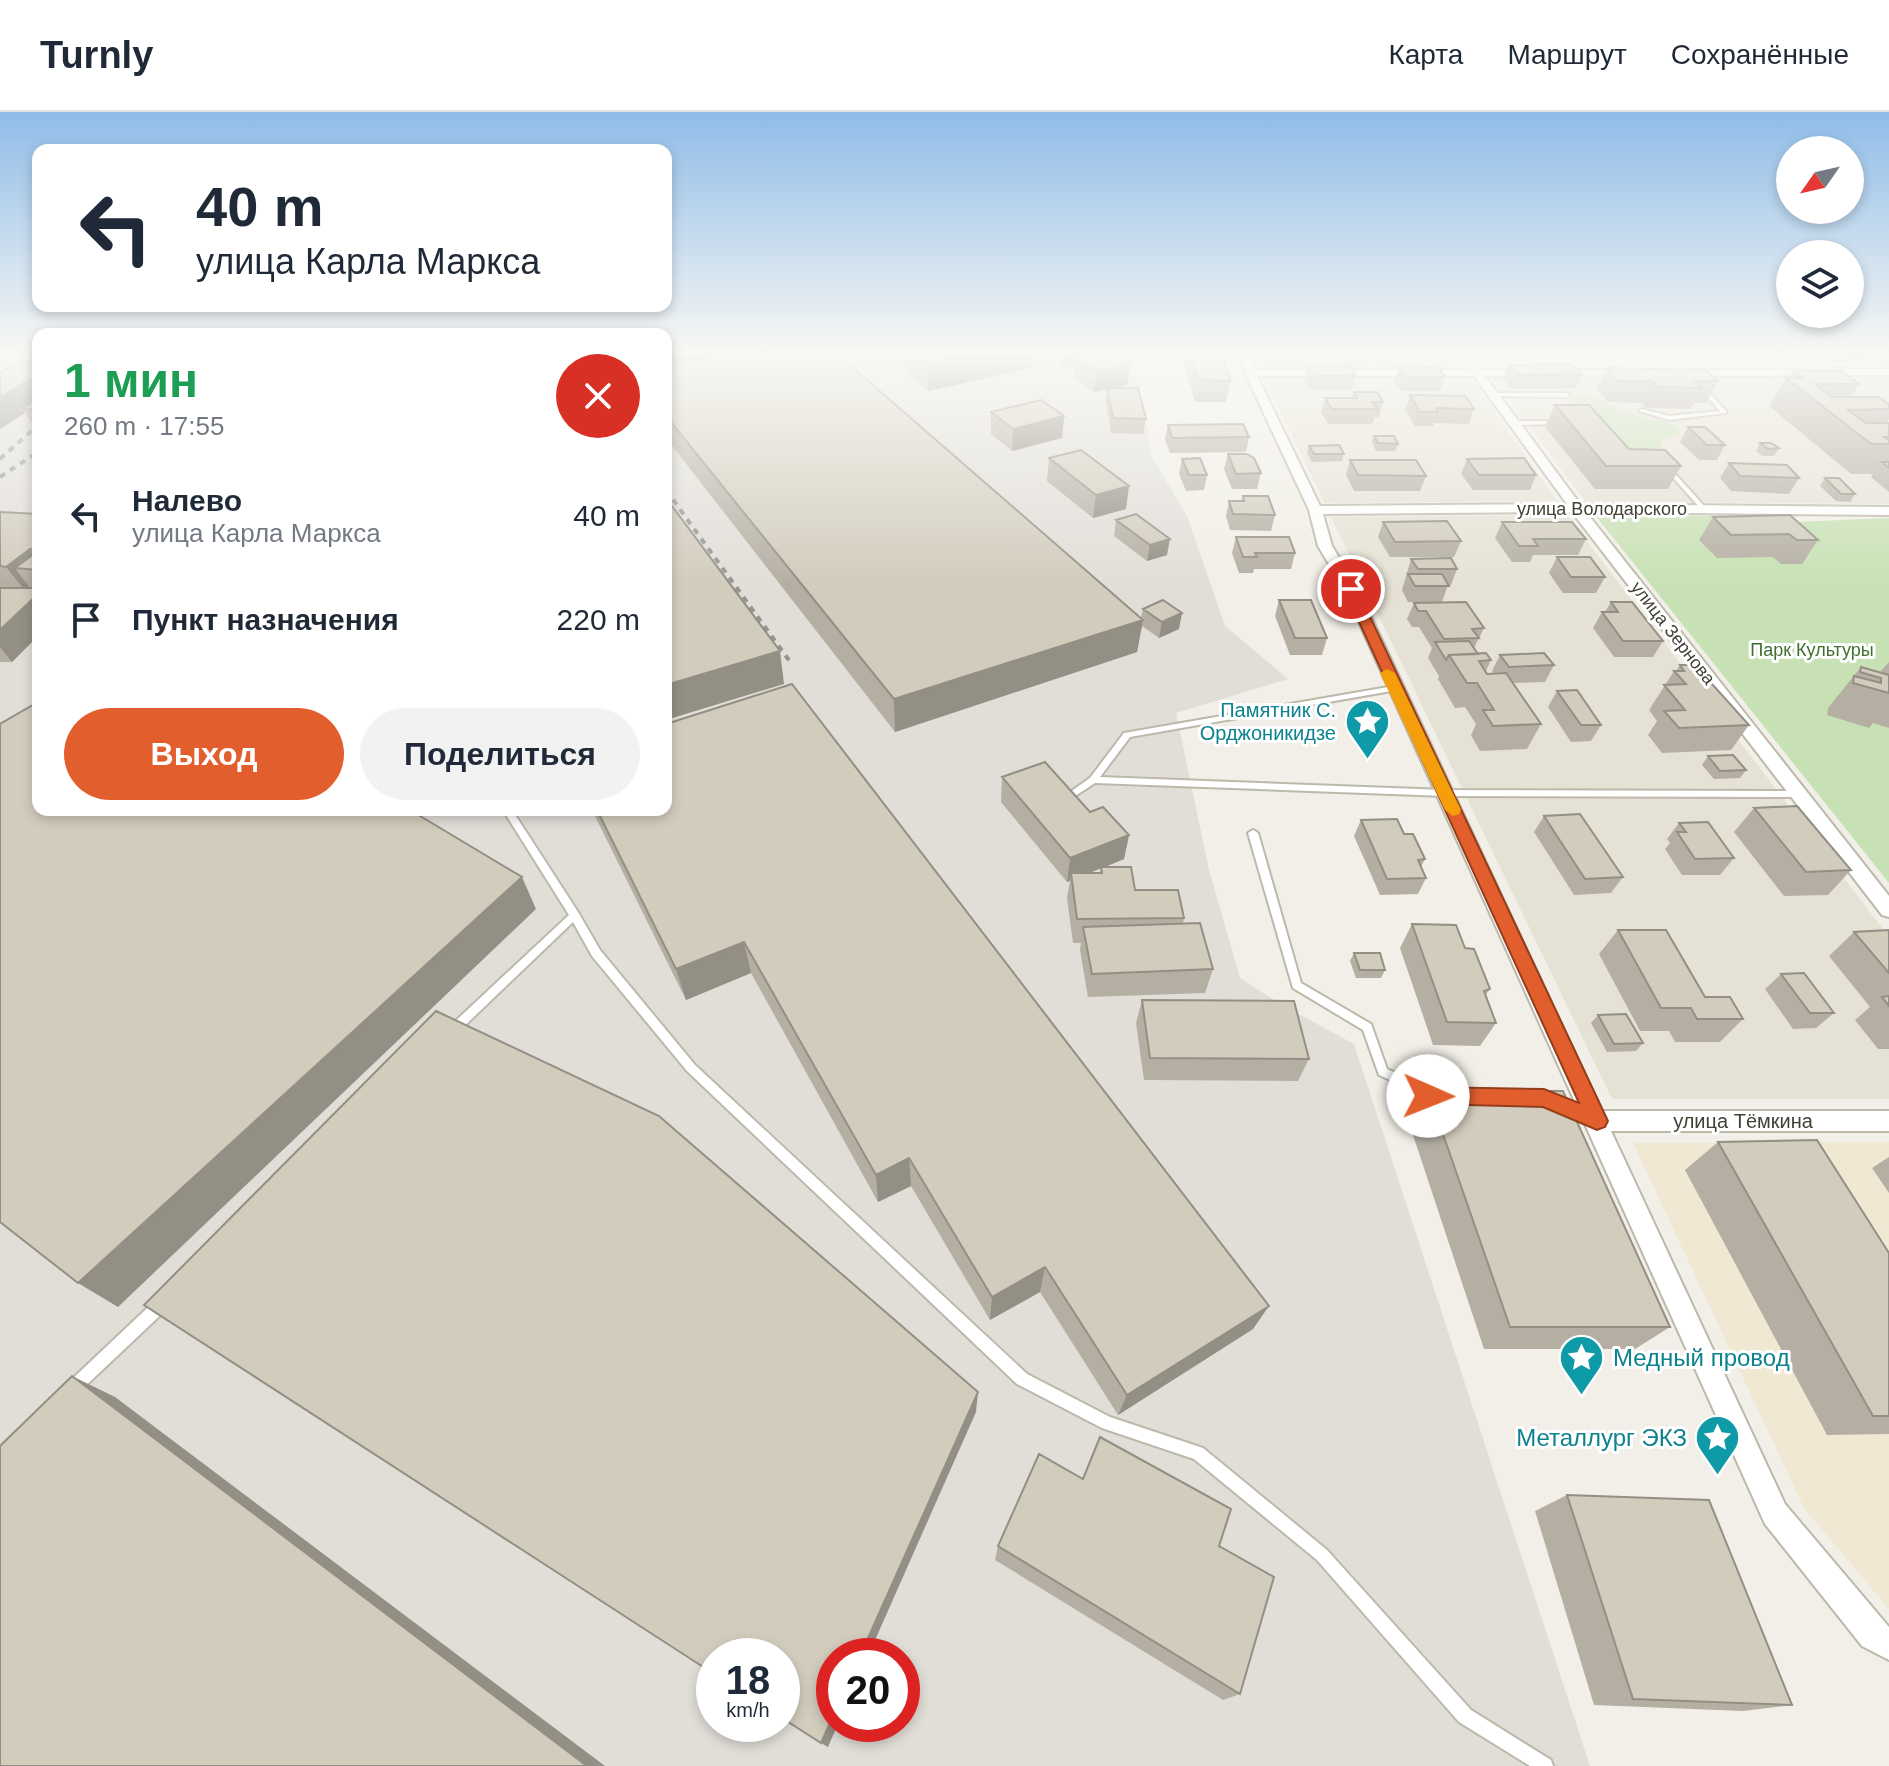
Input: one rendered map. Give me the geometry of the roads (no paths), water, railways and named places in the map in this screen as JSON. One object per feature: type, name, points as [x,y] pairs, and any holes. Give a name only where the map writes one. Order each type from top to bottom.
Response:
[{"type":"street","points":[[1277,430],[1315,510],[1325,546],[1351,589],[1775,1514],[1873,1635],[1889,1644]]},
{"type":"street","name":"улица Зернова","points":[[1519,430],[1576,508],[1889,910]]},
{"type":"street","name":"улица Володарского","points":[[1315,510],[1576,508],[1889,511]]},
{"type":"street","name":"улица Тёмкина","points":[[1597,1121],[1889,1121]]},
{"type":"lane","points":[[1665,466],[1704,509]]},
{"type":"lane","points":[[1055,805],[1093,780],[1127,735],[1394,688]]},
{"type":"lane","points":[[1093,780],[1445,793],[1798,794]]},
{"type":"lane","points":[[511,816],[596,953],[691,1068],[1022,1379],[1107,1423],[1198,1453],[1322,1555],[1465,1716],[1545,1766]]},
{"type":"lane","points":[[1253,833],[1297,985],[1367,1027],[1383,1072],[1428,1096],[1443,1096]]},
{"type":"lane","points":[[437,1045],[575,915]]},
{"type":"lane","points":[[1571,1109],[1597,1121]]},
{"type":"lane","points":[[69,1392],[172,1295]]},
{"type":"railway","points":[[0,459],[32,430]]},
{"type":"railway","points":[[0,477],[32,456]]},
{"type":"railway","points":[[672,498],[791,663]]},
{"type":"place","name":"Памятник С. Орджоникидзе","points":[[1367,760]]},
{"type":"place","name":"Медный провод","points":[[1582,1397]]},
{"type":"place","name":"Металлург ЭКЗ","points":[[1718,1477]]},
{"type":"park label","name":"Парк Культуры","points":[[1812,650]]}]
